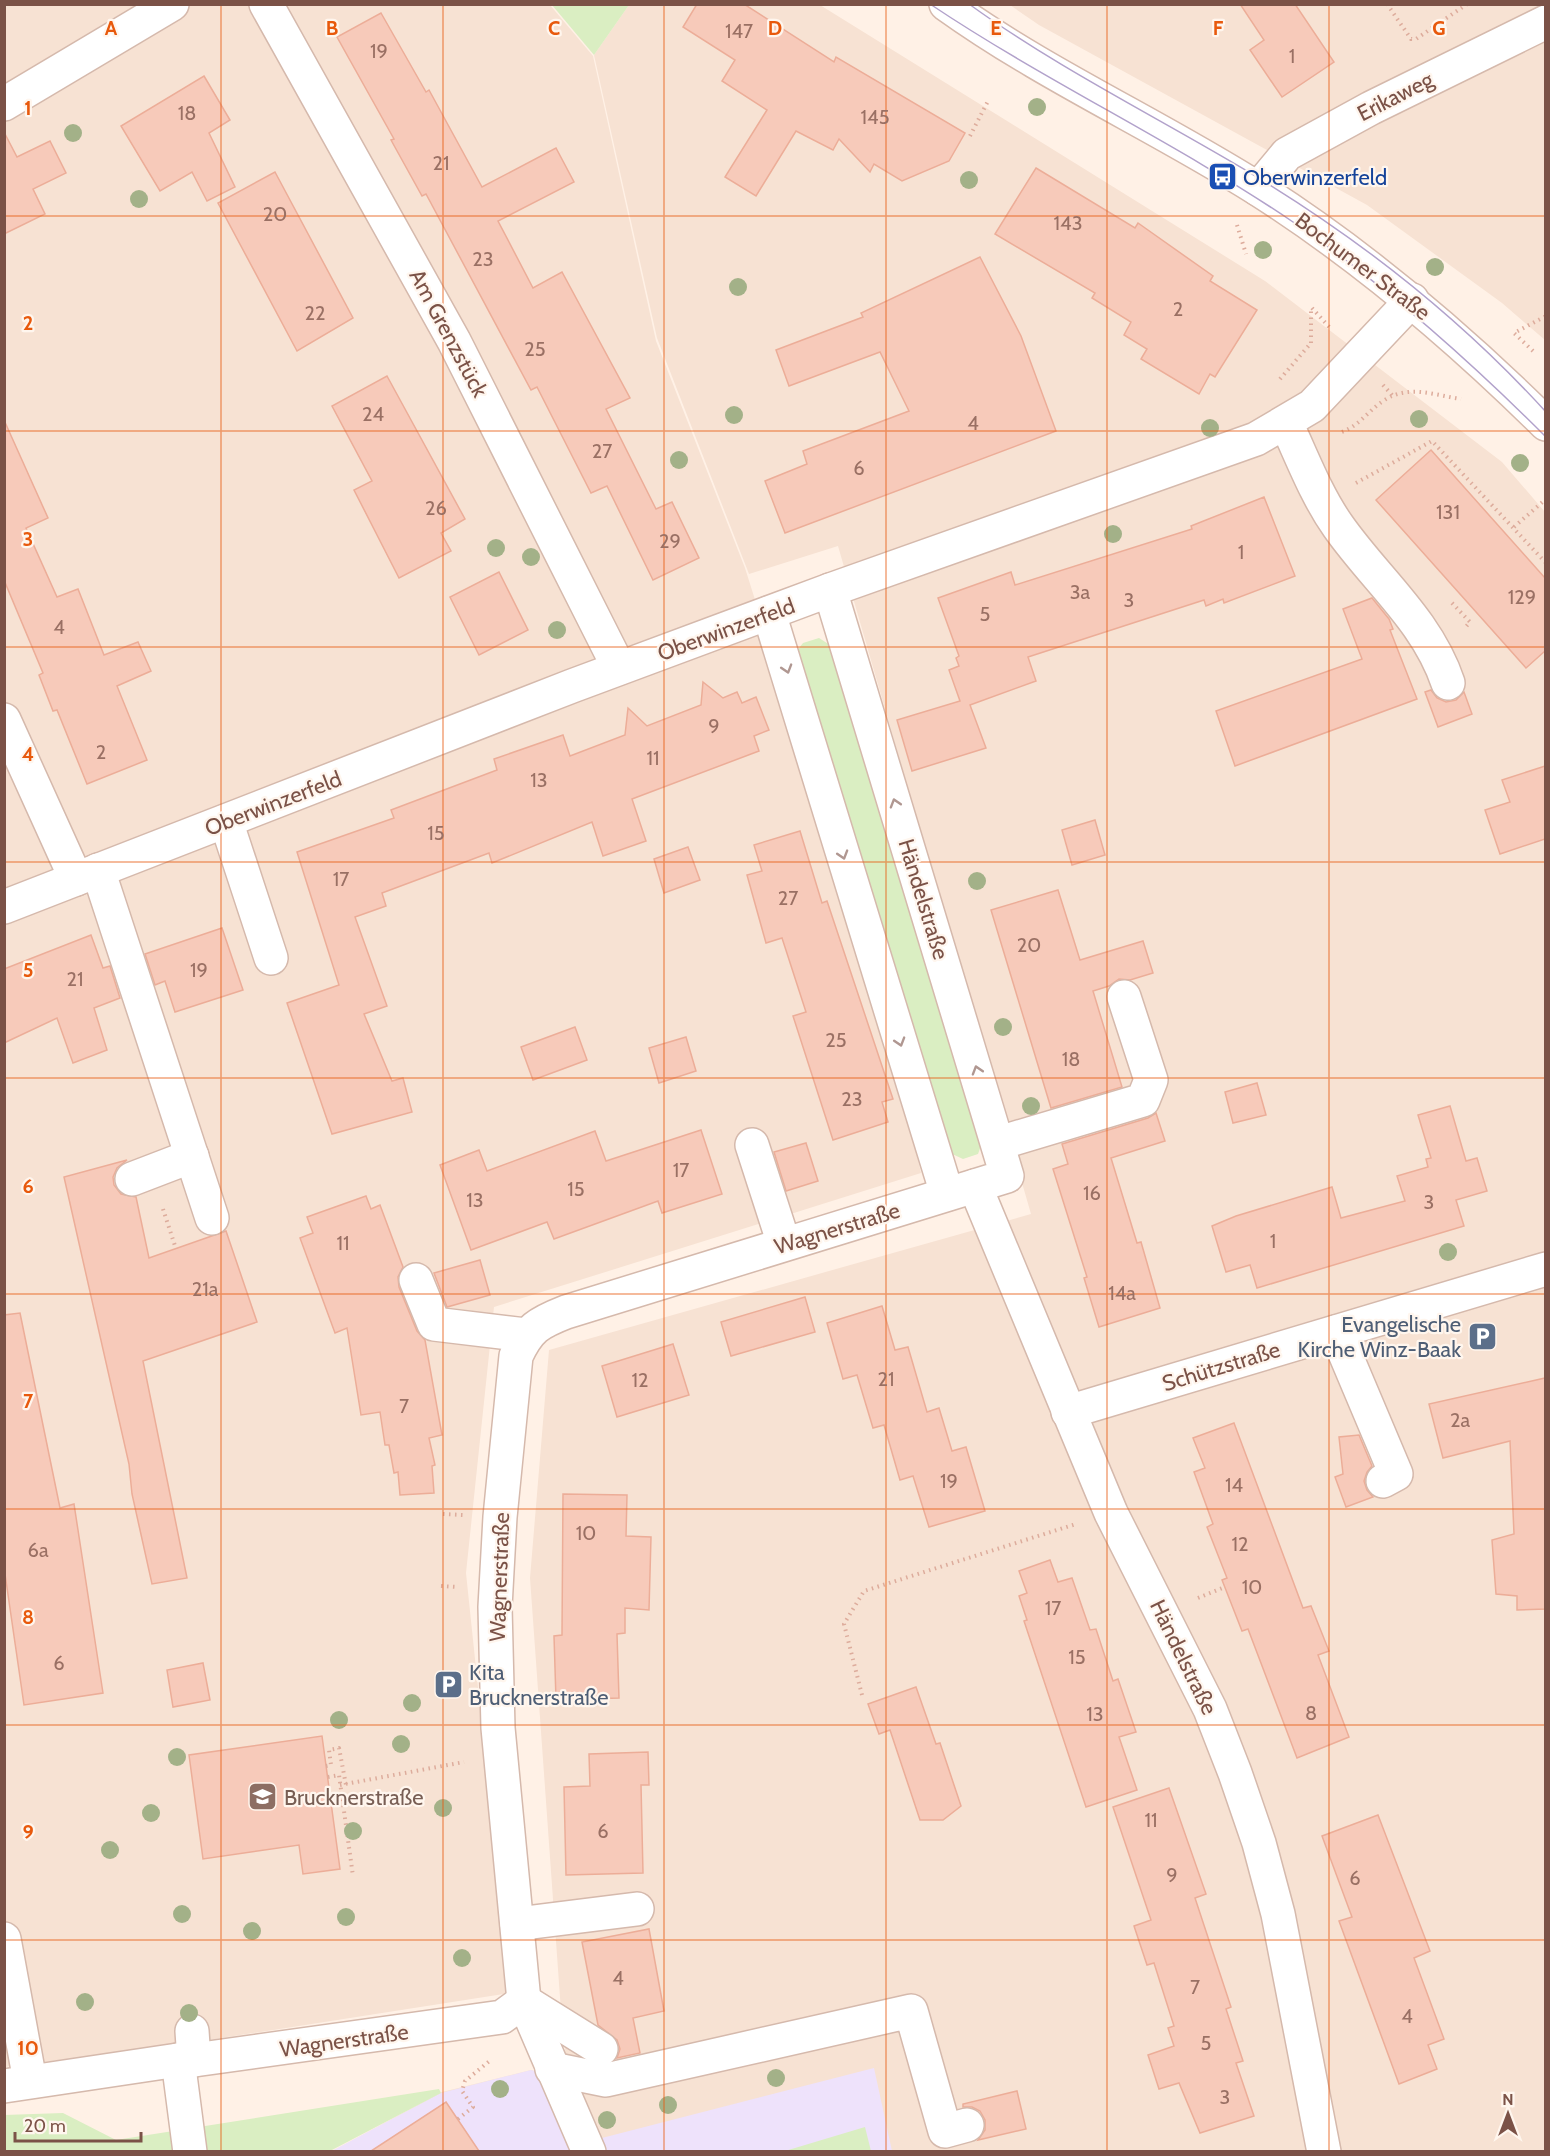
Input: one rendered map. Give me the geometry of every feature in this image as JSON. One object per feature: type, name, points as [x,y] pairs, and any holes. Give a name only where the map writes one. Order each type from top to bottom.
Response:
[{"type":"street","points":[[4,104],[172,4]]},
{"type":"street","name":"Am Grenzstück","points":[[266,4],[454,341],[619,668]]},
{"type":"street","name":"Bochumer Straße","points":[[946,4],[1038,64],[1258,189],[1329,237],[1412,300],[1484,363],[1545,424]]},
{"type":"street","name":"Erikaweg","points":[[1258,189],[1287,154],[1371,108],[1545,21]]},
{"type":"street","name":"Oberwinzerfeld","points":[[4,907],[619,668],[1256,439],[1312,406],[1412,300]]},
{"type":"street","points":[[1286,423],[1337,525],[1421,629],[1438,655],[1448,683]]},
{"type":"street","name":"Händelstraße","points":[[831,590],[999,1143],[1007,1176],[961,1190]]},
{"type":"street","name":"Händelstraße","points":[[770,613],[961,1190],[1068,1412],[1111,1513],[1210,1709],[1259,1843],[1278,1914],[1324,2151]]},
{"type":"street","points":[[4,720],[87,874],[192,1156],[212,1218]]},
{"type":"street","points":[[226,821],[271,958]]},
{"type":"street","points":[[999,1143],[1143,1100],[1151,1080],[1124,998]]},
{"type":"street","points":[[752,1145],[784,1244]]},
{"type":"street","points":[[132,1179],[192,1156]]},
{"type":"street","name":"Wagnerstraße","points":[[17,2084],[188,2050],[502,2017],[524,2001],[498,1728],[495,1607],[512,1380],[516,1356],[526,1335],[542,1321],[566,1312],[961,1190]]},
{"type":"street","name":"Schützstraße","points":[[1068,1412],[1545,1269]]},
{"type":"street","points":[[416,1280],[434,1324],[526,1335]]},
{"type":"street","points":[[1336,1332],[1396,1474],[1383,1481]]},
{"type":"street","points":[[517,1924],[637,1909]]},
{"type":"street","points":[[4,1939],[17,2084]]},
{"type":"street","points":[[524,2001],[601,2049]]},
{"type":"street","points":[[524,2001],[589,2151]]},
{"type":"street","points":[[552,2069],[606,2080],[670,2060],[911,2011],[945,2131],[967,2125]]},
{"type":"street","points":[[188,2050],[190,2151]]},
{"type":"path","points":[[1387,4],[1411,39],[1416,39],[1467,4]]},
{"type":"path","points":[[970,136],[989,99]]},
{"type":"path","points":[[1237,225],[1246,254]]},
{"type":"path","points":[[1275,384],[1311,343],[1311,308],[1319,316]]},
{"type":"path","points":[[1533,351],[1514,333],[1545,316]]},
{"type":"path","points":[[1364,419],[1383,400],[1412,390],[1464,399]]},
{"type":"path","points":[[1389,392],[1393,396]]},
{"type":"path","points":[[1323,501],[1432,441],[1545,563]]},
{"type":"path","points":[[1514,527],[1545,499]]},
{"type":"path","points":[[862,1695],[844,1624],[864,1591],[1111,1513]]},
{"type":"path","points":[[443,1514],[455,1515]]},
{"type":"path","points":[[326,1766],[331,1765],[329,1750],[339,1748],[353,1876]]},
{"type":"path","points":[[343,1785],[467,1761]]},
{"type":"path","points":[[328,1777],[339,1775],[343,1785]]},
{"type":"path","points":[[458,2120],[473,2107],[462,2091]]},
{"type":"shaded area","points":[[4,5],[550,5],[593,56],[656,341],[745,568],[878,990],[921,1173],[494,1307],[466,1573],[510,1993],[189,2043],[5,2067]]},
{"type":"shaded area","points":[[629,5],[820,5],[1265,281],[1502,462],[1545,512],[1545,2151],[331,2152],[442,2092],[531,2070],[569,2081],[562,2025],[530,1578],[549,1350],[1031,1214],[838,546],[749,574],[657,338],[594,55]]},
{"type":"shaded area","points":[[1010,5],[1545,5],[1545,340],[1502,303],[1367,205],[1039,25]]},
{"type":"shaded area","points":[[874,2068],[892,2151],[330,2152],[441,2093],[531,2070],[569,2081],[598,2139]]},
{"type":"green space","points":[[552,5],[629,5],[594,55]]},
{"type":"green space","points":[[819,638],[830,645],[983,1140],[978,1154],[963,1159],[950,1153],[793,656],[803,643]]},
{"type":"green space","points":[[439,2089],[441,2093],[330,2151],[5,2151],[4,2115],[63,2113],[116,2140]]},
{"type":"green space","points":[[865,2127],[871,2151],[785,2151]]},
{"type":"building","points":[[697,4],[744,4],[834,62],[836,57],[965,133],[949,161],[902,181],[874,164],[870,172],[839,139],[833,150],[796,131],[756,196],[725,177],[767,110],[722,81],[735,60],[683,27]]},
{"type":"building","points":[[1240,4],[1295,4],[1334,62],[1282,97],[1250,50],[1264,40]]},
{"type":"building","points":[[381,13],[426,92],[429,90],[482,187],[556,148],[574,182],[498,221],[533,288],[562,272],[630,398],[606,409],[656,509],[672,502],[699,558],[653,580],[607,486],[591,493],[537,387],[531,390],[426,194],[422,196],[391,140],[394,139],[337,37]]},
{"type":"building","points":[[204,76],[230,120],[209,133],[235,187],[207,201],[192,172],[160,191],[121,126]]},
{"type":"building","points":[[4,132],[17,157],[50,141],[66,173],[33,189],[45,214],[4,234]]},
{"type":"building","points":[[1036,168],[1135,228],[1138,223],[1213,276],[1210,281],[1257,310],[1215,377],[1210,374],[1199,394],[1141,359],[1147,349],[1124,335],[1131,322],[1092,298],[1095,293],[995,234]]},
{"type":"building","points":[[275,172],[353,318],[297,351],[218,203]]},
{"type":"building","points":[[980,257],[1021,336],[1056,431],[785,533],[765,481],[807,464],[803,451],[909,411],[880,352],[789,386],[776,350],[863,317],[861,313]]},
{"type":"building","points":[[387,376],[465,519],[441,533],[451,551],[399,578],[354,490],[372,481],[332,406]]},
{"type":"building","points":[[4,420],[48,518],[26,528],[57,597],[78,589],[104,655],[138,642],[151,671],[117,686],[147,760],[87,784],[57,710],[53,711],[39,675],[43,673],[4,580]]},
{"type":"building","points":[[1431,450],[1545,578],[1545,651],[1526,668],[1376,500]]},
{"type":"building","points":[[1264,497],[1295,576],[1224,603],[1223,599],[1206,606],[1204,600],[1028,657],[1036,681],[970,705],[986,748],[912,771],[897,720],[960,701],[949,670],[959,666],[956,658],[959,656],[938,598],[1011,572],[1015,585],[1192,529],[1191,526]]},
{"type":"building","points":[[499,572],[528,630],[479,655],[450,597]]},
{"type":"building","points":[[1372,598],[1389,619],[1393,629],[1390,630],[1417,699],[1235,766],[1216,711],[1362,659],[1343,609]]},
{"type":"building","points":[[703,682],[723,698],[737,692],[742,703],[756,697],[769,730],[754,736],[759,751],[632,799],[646,841],[603,856],[592,822],[492,863],[489,853],[382,893],[386,906],[355,917],[387,1006],[364,1014],[392,1081],[403,1078],[412,1112],[332,1134],[287,1003],[339,985],[297,852],[394,818],[391,810],[497,770],[494,759],[563,735],[570,756],[625,735],[628,708],[647,726],[701,705]]},
{"type":"building","points":[[1431,690],[1437,698],[1446,702],[1456,700],[1464,692],[1472,714],[1438,727],[1425,692]]},
{"type":"building","points":[[1545,766],[1545,839],[1500,854],[1485,810],[1510,802],[1502,780]]},
{"type":"building","points":[[1095,820],[1105,855],[1072,865],[1062,830]]},
{"type":"building","points":[[800,831],[822,903],[827,901],[893,1099],[882,1102],[888,1122],[833,1140],[793,1016],[806,1012],[782,938],[766,943],[747,875],[762,871],[754,845]]},
{"type":"building","points":[[688,847],[700,880],[664,893],[654,859]]},
{"type":"building","points":[[1058,890],[1080,960],[1143,941],[1153,973],[1130,980],[1119,979],[1109,986],[1093,991],[1122,1087],[1051,1108],[991,910]]},
{"type":"building","points":[[222,928],[243,990],[175,1012],[165,981],[155,985],[145,954]]},
{"type":"building","points":[[91,935],[103,968],[110,966],[120,998],[94,1008],[107,1050],[73,1063],[57,1018],[4,1043],[4,969]]},
{"type":"building","points":[[575,1027],[587,1060],[533,1080],[521,1047]]},
{"type":"building","points":[[686,1037],[696,1071],[659,1083],[649,1048]]},
{"type":"building","points":[[1257,1083],[1266,1115],[1233,1123],[1225,1092]]},
{"type":"building","points":[[1450,1106],[1466,1161],[1477,1158],[1487,1191],[1456,1200],[1464,1226],[1257,1288],[1250,1265],[1226,1272],[1212,1226],[1236,1216],[1332,1187],[1341,1218],[1405,1201],[1397,1176],[1428,1167],[1426,1159],[1431,1158],[1418,1115]]},
{"type":"building","points":[[1156,1113],[1165,1141],[1111,1158],[1137,1243],[1141,1242],[1160,1308],[1099,1327],[1084,1278],[1087,1277],[1053,1169],[1068,1164],[1062,1144],[1148,1118]]},
{"type":"building","points":[[701,1130],[722,1194],[662,1213],[658,1201],[554,1239],[547,1222],[471,1250],[440,1165],[479,1150],[487,1171],[595,1131],[606,1161]]},
{"type":"building","points":[[806,1143],[818,1181],[786,1191],[774,1152]]},
{"type":"building","points":[[127,1160],[117,1168],[113,1177],[114,1185],[121,1194],[136,1197],[149,1258],[226,1231],[257,1322],[143,1361],[187,1578],[152,1584],[132,1494],[129,1464],[64,1177]]},
{"type":"building","points":[[366,1196],[371,1209],[380,1205],[403,1267],[398,1277],[399,1287],[417,1331],[425,1340],[442,1435],[429,1438],[435,1465],[432,1466],[434,1493],[400,1495],[398,1472],[394,1473],[389,1445],[385,1445],[380,1412],[361,1415],[347,1328],[335,1333],[300,1238],[313,1233],[307,1217]]},
{"type":"building","points":[[480,1260],[490,1295],[447,1307],[434,1273]]},
{"type":"building","points":[[805,1297],[815,1332],[731,1356],[721,1322]]},
{"type":"building","points":[[882,1306],[895,1350],[908,1347],[927,1412],[939,1408],[952,1451],[966,1447],[985,1511],[929,1527],[913,1476],[900,1480],[884,1425],[873,1428],[857,1375],[843,1379],[827,1323]]},
{"type":"building","points":[[20,1313],[60,1508],[74,1504],[103,1693],[24,1705],[4,1567],[4,1315]]},
{"type":"building","points":[[673,1344],[689,1395],[617,1417],[602,1366]]},
{"type":"building","points":[[1545,1378],[1545,1609],[1517,1610],[1517,1596],[1496,1594],[1492,1540],[1514,1534],[1510,1441],[1443,1458],[1429,1404]]},
{"type":"building","points":[[1234,1423],[1303,1608],[1311,1606],[1329,1651],[1318,1655],[1349,1737],[1297,1758],[1248,1629],[1242,1631],[1222,1580],[1227,1578],[1207,1527],[1213,1524],[1194,1472],[1205,1468],[1193,1438]]},
{"type":"building","points":[[1359,1435],[1372,1466],[1364,1481],[1373,1497],[1346,1507],[1335,1477],[1343,1474],[1339,1437]]},
{"type":"building","points":[[563,1494],[627,1495],[626,1536],[651,1537],[649,1610],[625,1608],[625,1633],[617,1634],[619,1698],[556,1700],[554,1636],[562,1635]]},
{"type":"building","points":[[1050,1560],[1058,1582],[1072,1578],[1090,1630],[1096,1629],[1113,1681],[1118,1679],[1136,1732],[1119,1737],[1137,1790],[1086,1807],[1024,1621],[1027,1620],[1019,1596],[1027,1593],[1019,1571]]},
{"type":"building","points":[[203,1663],[210,1700],[173,1707],[167,1670]]},
{"type":"building","points":[[916,1687],[936,1744],[940,1743],[961,1806],[943,1820],[920,1820],[890,1730],[879,1734],[868,1704]]},
{"type":"building","name":"Brucknerstraße","points":[[322,1736],[340,1869],[303,1874],[299,1845],[203,1859],[189,1755]]},
{"type":"building","points":[[648,1752],[649,1785],[641,1785],[643,1873],[566,1875],[564,1787],[590,1786],[589,1754]]},
{"type":"building","points":[[1169,1788],[1206,1894],[1195,1898],[1231,2007],[1226,2009],[1243,2061],[1236,2063],[1254,2116],[1200,2133],[1179,2083],[1159,2089],[1148,2055],[1174,2046],[1168,2028],[1174,2026],[1154,1963],[1147,1965],[1134,1926],[1151,1920],[1113,1807]]},
{"type":"building","points":[[1378,1815],[1430,1951],[1414,1958],[1444,2039],[1428,2045],[1437,2069],[1399,2084],[1339,1921],[1352,1917],[1322,1836]]},
{"type":"building","points":[[649,1929],[664,2011],[633,2018],[640,2053],[617,2058],[620,2049],[617,2040],[598,2025],[582,1942]]},
{"type":"building","points":[[1017,2091],[1026,2129],[978,2140],[985,2130],[985,2120],[980,2111],[972,2107],[963,2107],[963,2104]]},
{"type":"building","points":[[446,2102],[479,2151],[371,2151]]},
{"type":"tram line","points":[[930,4],[1020,60],[1249,193],[1293,222],[1393,297],[1486,379],[1546,437]]},
{"type":"tram line","points":[[969,4],[1039,51],[1257,177],[1335,228],[1373,255],[1446,315],[1514,378],[1546,412]]},
{"type":"place","name":"Oberwinzerfeld","points":[[1222,177]]},
{"type":"place","name":"Evangelische Kirche Winz-Baak","points":[[1482,1337]]},
{"type":"place","name":"Kita Brucknerstraße","points":[[448,1685]]},
{"type":"place","name":"Brucknerstraße","points":[[263,1797]]}]
